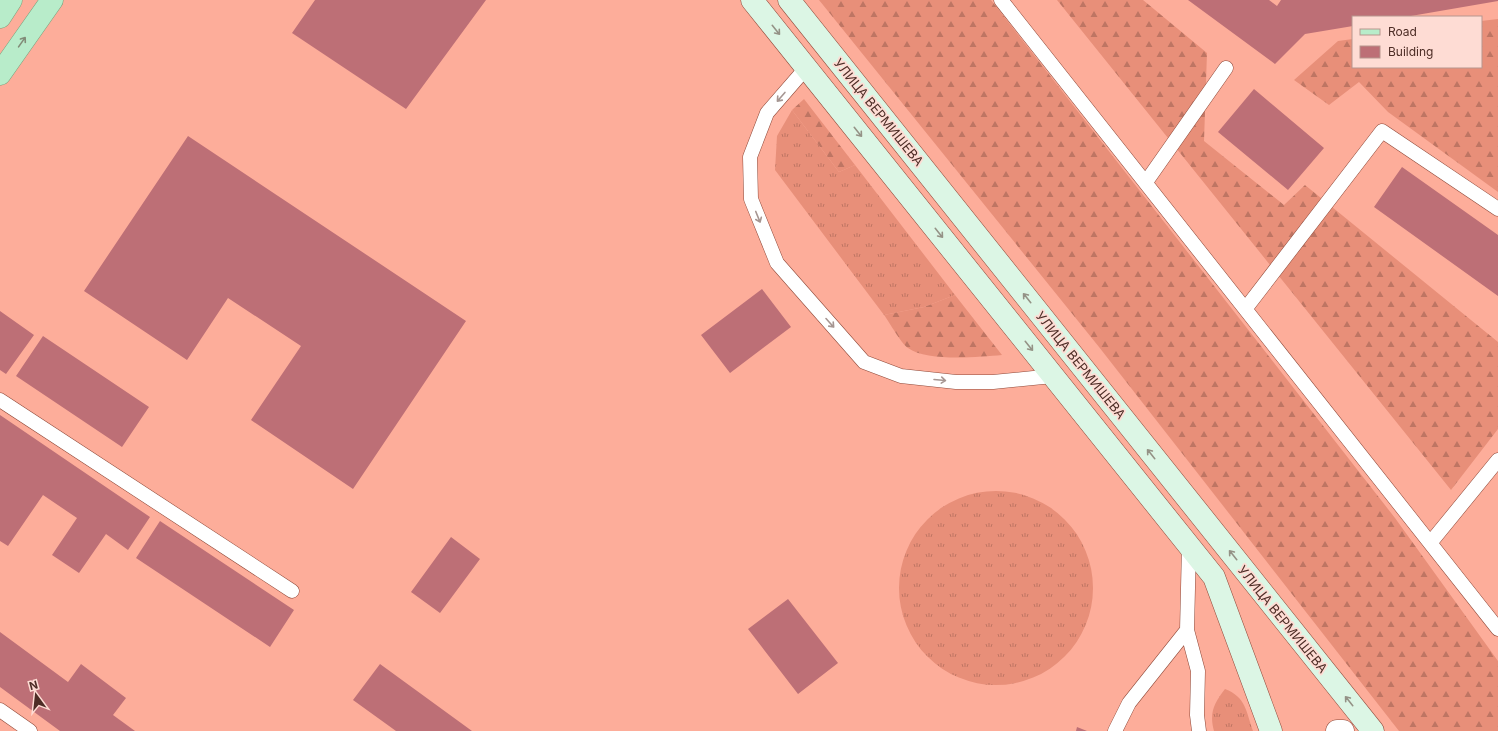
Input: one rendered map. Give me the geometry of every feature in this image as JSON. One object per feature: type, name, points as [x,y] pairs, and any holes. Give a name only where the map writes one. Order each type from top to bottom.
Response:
[{"type":"main road","points":[[0,17],[11,0]]},
{"type":"main road","points":[[0,74],[52,0]]},
{"type":"main road","points":[[752,0],[1214,577],[1271,731]]},
{"type":"main road","name":"УЛИЦА ВЕРМИШЕВА","points":[[789,0],[1373,731]]},
{"type":"street","points":[[1337,731],[1343,731]]},
{"type":"lane","points":[[1002,0],[1498,628]]},
{"type":"lane","points":[[806,68],[767,113],[750,157],[751,199],[777,263],[864,362],[901,376],[956,382],[993,382],[1053,376]]},
{"type":"lane","points":[[1146,182],[1226,68]]},
{"type":"lane","points":[[1246,308],[1382,131],[1498,210]]},
{"type":"lane","points":[[0,400],[292,591]]},
{"type":"lane","points":[[1431,542],[1498,460]]},
{"type":"lane","points":[[1189,546],[1187,630],[1198,671],[1196,715],[1199,731]]},
{"type":"lane","points":[[1115,731],[1129,702],[1187,630]]},
{"type":"lane","points":[[0,710],[30,731]]},
{"type":"green space","points":[[819,0],[991,0],[1395,518],[1498,661],[1498,731],[1399,731],[1099,347]]},
{"type":"green space","points":[[1057,0],[1143,0],[1207,53],[1204,141],[1284,205],[1305,185],[1498,342],[1498,429],[1451,490]]},
{"type":"green space","points":[[1498,19],[1498,192],[1388,112],[1359,82],[1329,105],[1294,80],[1338,41],[1352,39],[1352,68],[1482,68],[1482,21]]},
{"type":"green space","points":[[804,99],[855,165],[839,172],[792,110]]},
{"type":"green space","points":[[792,110],[839,172],[855,165],[955,295],[924,307],[884,315],[775,170],[777,136]]},
{"type":"green space","points":[[955,295],[1002,355],[953,358],[927,355],[917,352],[905,345],[884,315],[924,307]]},
{"type":"green space","points":[[1006,491],[1015,492],[1042,502],[1065,519],[1077,534],[1086,551],[1092,569],[1092,607],[1086,625],[1077,642],[1065,657],[1050,669],[1033,678],[1015,684],[986,685],[977,684],[950,674],[934,663],[921,650],[910,634],[900,607],[899,578],[900,569],[910,542],[921,526],[934,513],[950,502],[977,492]]},
{"type":"green space","points":[[1225,689],[1232,692],[1241,701],[1247,711],[1253,731],[1214,731],[1212,713],[1215,704]]},
{"type":"building","points":[[315,0],[486,0],[406,109],[292,33]]},
{"type":"building","points":[[1188,0],[1269,0],[1277,6],[1281,0],[1498,0],[1411,16],[1352,16],[1352,26],[1305,34],[1275,64]]},
{"type":"building","points":[[1254,89],[1324,148],[1288,190],[1218,132]]},
{"type":"building","points":[[188,136],[466,321],[353,489],[251,420],[301,346],[228,298],[187,360],[84,291]]},
{"type":"building","points":[[1402,167],[1498,235],[1498,296],[1374,207]]},
{"type":"building","points":[[762,289],[791,327],[730,373],[701,335]]},
{"type":"building","points":[[0,311],[34,335],[6,374],[0,370]]},
{"type":"building","points":[[43,336],[149,407],[122,447],[16,376]]},
{"type":"building","points":[[0,415],[150,517],[128,550],[106,534],[79,573],[52,555],[77,518],[43,495],[8,546],[0,541]]},
{"type":"building","points":[[160,521],[294,610],[270,647],[136,558]]},
{"type":"building","points":[[451,537],[480,559],[440,613],[411,592]]},
{"type":"building","points":[[788,599],[838,663],[798,694],[748,629]]},
{"type":"building","points":[[0,632],[68,682],[81,664],[126,698],[113,715],[135,731],[60,731],[0,687]]},
{"type":"building","points":[[380,664],[472,731],[396,731],[353,700]]},
{"type":"building","points":[[1077,727],[1087,731],[1076,731]]}]
